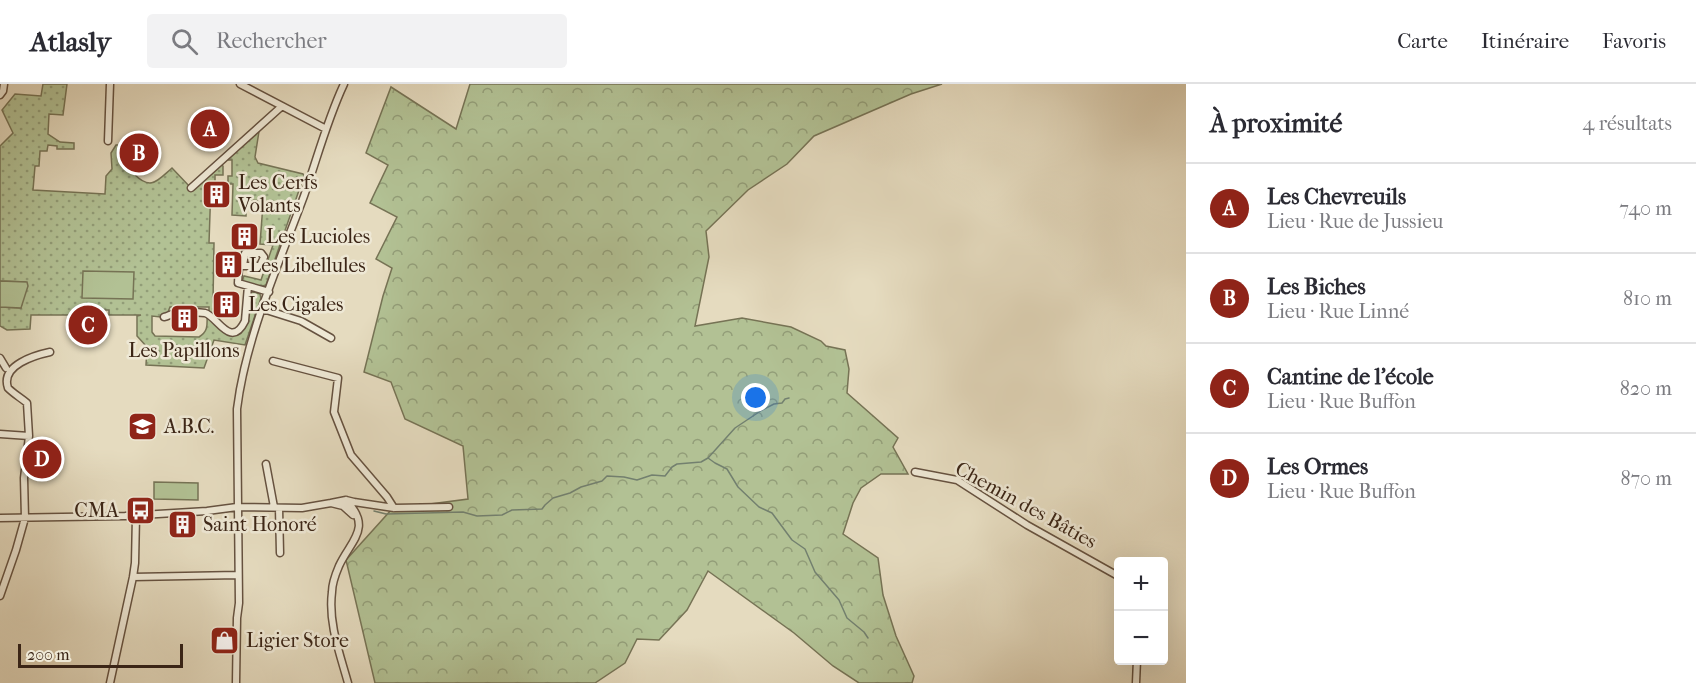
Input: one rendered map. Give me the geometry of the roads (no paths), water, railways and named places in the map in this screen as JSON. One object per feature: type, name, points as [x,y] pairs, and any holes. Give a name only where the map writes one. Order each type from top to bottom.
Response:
[{"type":"street","points":[[0,95],[4,84]]},
{"type":"street","points":[[108,141],[110,84]]},
{"type":"street","points":[[240,84],[326,129]]},
{"type":"street","points":[[336,101],[339,84]]},
{"type":"street","points":[[237,683],[237,409],[239,391],[246,360],[268,292],[344,84]]},
{"type":"street","points":[[191,188],[281,106]]},
{"type":"street","points":[[243,266],[239,266],[238,283],[268,292]]},
{"type":"street","points":[[164,316],[174,313],[207,314],[223,330],[233,332],[243,326],[245,321],[248,286]]},
{"type":"street","points":[[263,309],[301,321],[331,338]]},
{"type":"street","points":[[0,596],[25,518],[24,477],[28,435],[27,403],[8,388],[4,376],[6,368],[13,363],[50,351]]},
{"type":"street","points":[[0,358],[6,368]]},
{"type":"street","points":[[273,361],[338,378],[334,412],[351,455],[394,508]]},
{"type":"street","points":[[0,434],[28,435]]},
{"type":"street","points":[[266,464],[276,507],[279,553]]},
{"type":"street","name":"Chemin des Bâties","points":[[915,472],[957,480],[1027,525],[1114,573]]},
{"type":"street","points":[[0,518],[136,516],[237,507],[302,508],[331,503],[394,508],[449,507]]},
{"type":"street","points":[[348,503],[358,518],[359,530],[339,567],[332,592],[332,627],[348,683]]},
{"type":"street","points":[[110,683],[133,577],[136,516]]},
{"type":"street","points":[[133,577],[238,575]]},
{"type":"street","points":[[1137,665],[1137,683]]},
{"type":"waterway","points":[[374,511],[386,514],[463,512],[477,516],[502,515],[512,510],[542,509],[553,498],[602,481],[607,476],[637,480],[652,475],[665,476],[677,464],[701,462],[708,458],[735,428],[762,410],[789,398]]},
{"type":"waterway","points":[[708,458],[727,469],[738,487],[759,507],[772,513],[792,540],[805,549],[815,572],[839,600],[847,618],[868,638]]},
{"type":"place","name":"Les Chevreuils","points":[[210,129]]},
{"type":"place","name":"Les Biches","points":[[139,153]]},
{"type":"place","name":"Les Cerfs Volants","points":[[217,194]]},
{"type":"place","name":"Les Lucioles","points":[[245,236]]},
{"type":"place","name":"Les Libellules","points":[[228,265]]},
{"type":"place","name":"Les Cigales","points":[[227,304]]},
{"type":"place","name":"Les Papillons","points":[[184,319]]},
{"type":"place","name":"Cantine de l'école","points":[[88,325]]},
{"type":"place","name":"A.B.C.","points":[[143,426]]},
{"type":"place","name":"Les Ormes","points":[[42,459]]},
{"type":"place","name":"CMA","points":[[140,510]]},
{"type":"place","name":"Saint Honoré","points":[[182,524]]},
{"type":"place","name":"Ligier Store","points":[[225,640]]}]
